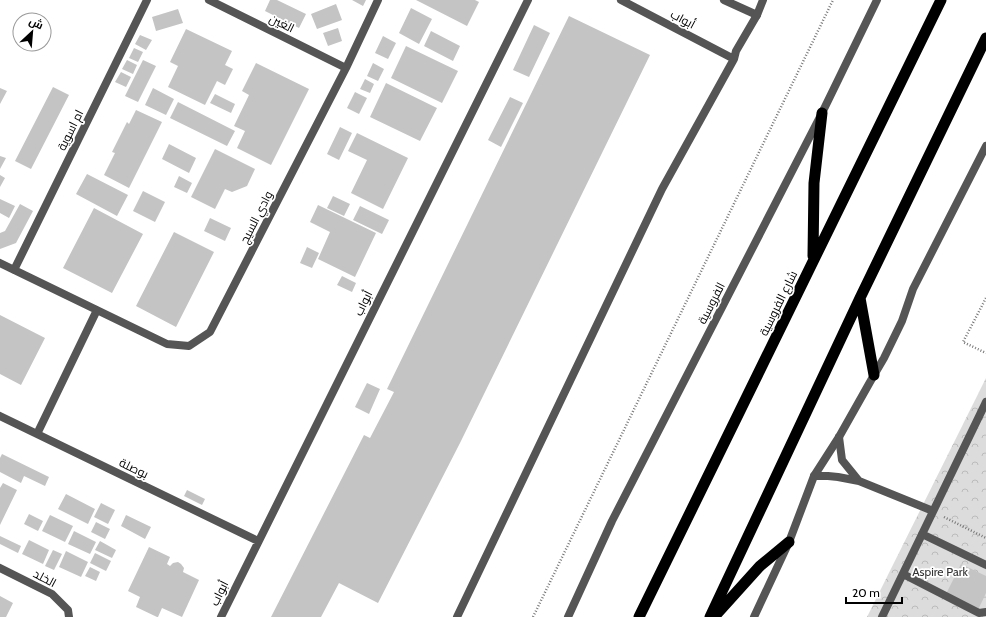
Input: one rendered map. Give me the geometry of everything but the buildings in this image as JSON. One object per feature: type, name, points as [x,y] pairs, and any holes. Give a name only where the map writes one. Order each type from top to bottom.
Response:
[{"type":"highway","name":"شارع الفروسية","points":[[639,617],[941,0]]},
{"type":"highway","points":[[710,617],[860,298],[986,38]]},
{"type":"highway","points":[[814,260],[814,183],[822,113]]},
{"type":"highway","points":[[860,298],[874,375]]},
{"type":"highway","points":[[714,617],[760,566],[789,542]]},
{"type":"street","name":"ام اسوية","points":[[14,270],[147,0]]},
{"type":"street","name":"الغين","points":[[208,0],[346,68]]},
{"type":"street","name":"وادي السيج","points":[[0,263],[167,344],[189,346],[210,332],[346,68],[378,0]]},
{"type":"street","name":"أبواب","points":[[221,617],[528,0]]},
{"type":"street","name":"أبواب","points":[[621,0],[734,59]]},
{"type":"street","points":[[724,0],[757,15]]},
{"type":"street","points":[[457,617],[662,189],[734,59],[736,51],[757,15],[763,0]]},
{"type":"street","points":[[863,30],[872,0]]},
{"type":"street","name":"الفروسية","points":[[568,617],[612,522],[822,113],[877,0]]},
{"type":"street","points":[[754,617],[789,542],[814,476],[839,437],[884,358],[902,321],[913,289],[986,146]]},
{"type":"street","points":[[37,434],[97,310]]},
{"type":"street","points":[[882,617],[986,402]]},
{"type":"street","name":"بوصلة","points":[[0,416],[258,541]]},
{"type":"street","points":[[839,437],[842,460],[859,481]]},
{"type":"street","points":[[814,476],[838,477],[859,481],[933,511]]},
{"type":"street","points":[[922,534],[986,565]]},
{"type":"street","name":"الخلد","points":[[0,568],[52,594],[68,610],[69,617]]},
{"type":"street","points":[[902,574],[979,613],[986,612]]},
{"type":"path","points":[[533,617],[833,0]]},
{"type":"path","points":[[986,298],[963,342],[986,353]]},
{"type":"path","points":[[933,511],[986,538]]},
{"type":"green space","name":"Aspire Park","points":[[986,378],[986,617],[867,617]]}]
